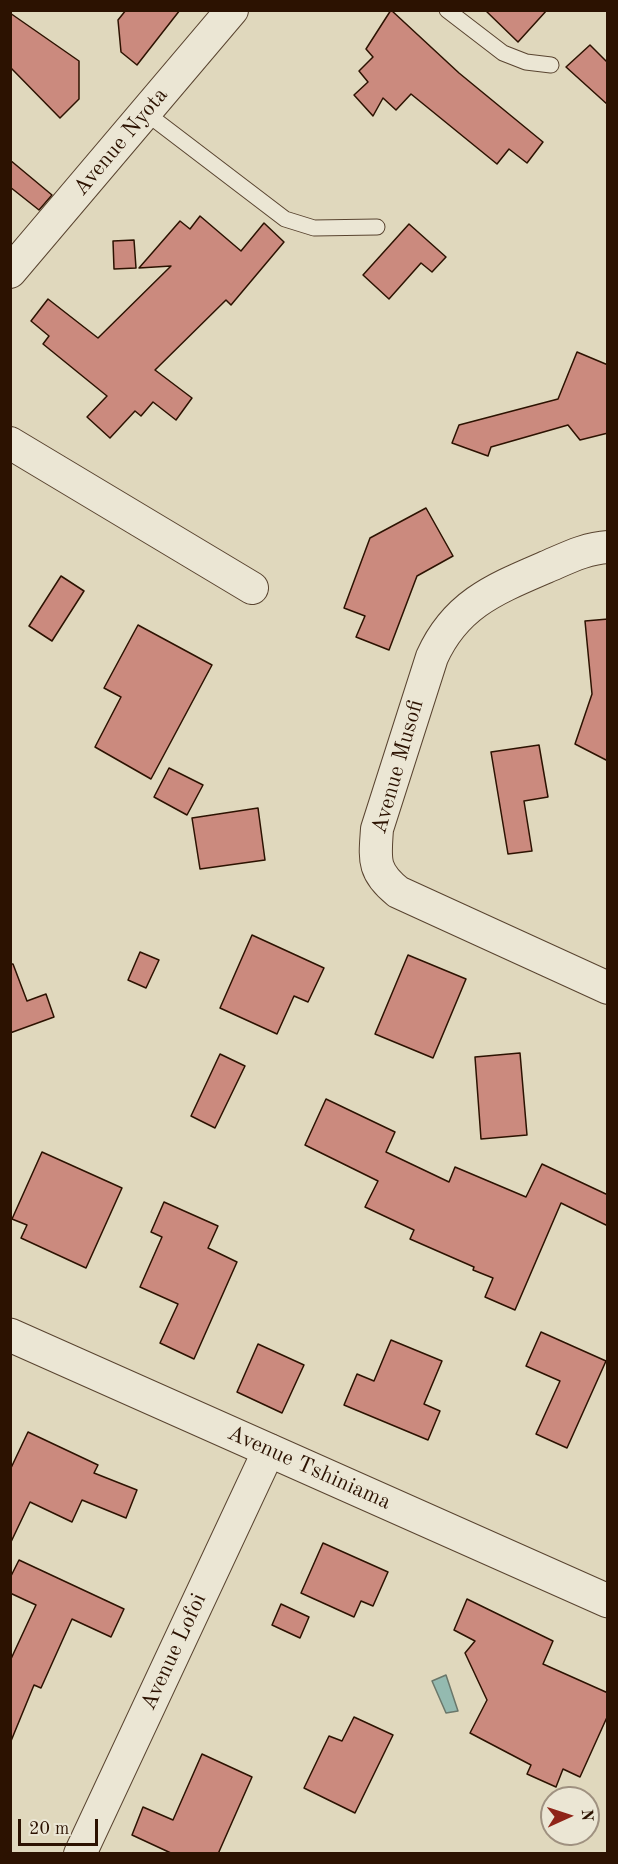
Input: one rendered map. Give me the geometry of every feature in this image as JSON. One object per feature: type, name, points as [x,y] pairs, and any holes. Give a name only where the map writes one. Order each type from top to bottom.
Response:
[{"type":"street","name":"Avenue Nyota","points":[[10,272],[232,10]]},
{"type":"street","points":[[10,443],[252,588]]},
{"type":"street","name":"Avenue Musofi","points":[[608,547],[596,547],[570,556],[494,589],[472,603],[440,638],[376,828],[375,855],[379,873],[398,892],[608,988]]},
{"type":"street","name":"Avenue Tshiniama","points":[[10,1335],[608,1601]]},
{"type":"street","name":"Avenue Lofoi","points":[[80,1854],[269,1450]]},
{"type":"lane","points":[[447,10],[503,53],[526,62],[551,65]]},
{"type":"lane","points":[[146,113],[285,219],[314,228],[376,227]]},
{"type":"water","points":[[446,1675],[458,1711],[446,1713],[432,1681]]},
{"type":"building","points":[[126,10],[180,10],[137,65],[121,52],[118,20]]},
{"type":"building","points":[[391,10],[459,73],[543,142],[527,163],[509,149],[497,164],[411,94],[396,110],[383,98],[373,116],[354,95],[368,82],[359,71],[373,57],[366,49]]},
{"type":"building","points":[[485,10],[547,10],[518,42]]},
{"type":"building","points":[[10,13],[79,61],[79,99],[60,118],[10,67]]},
{"type":"building","points":[[590,45],[608,63],[608,105],[566,67]]},
{"type":"building","points":[[10,160],[52,195],[39,210],[10,187]]},
{"type":"building","points":[[200,216],[241,251],[264,223],[284,242],[231,305],[226,300],[155,370],[192,398],[176,420],[153,402],[141,416],[135,411],[110,438],[87,417],[107,396],[43,344],[49,336],[31,321],[48,299],[98,338],[171,266],[139,268],[180,221],[190,229]]},
{"type":"building","points":[[409,224],[446,257],[432,272],[421,263],[389,299],[363,275]]},
{"type":"building","points":[[134,240],[136,268],[114,269],[113,241]]},
{"type":"building","points":[[577,352],[608,365],[608,433],[580,440],[568,425],[491,447],[488,456],[452,443],[459,425],[558,399]]},
{"type":"building","points":[[426,508],[453,556],[417,576],[389,650],[356,637],[365,616],[344,608],[370,538]]},
{"type":"building","points":[[61,576],[84,591],[52,641],[29,626]]},
{"type":"building","points":[[608,619],[608,761],[575,744],[592,694],[585,621]]},
{"type":"building","points":[[138,625],[212,665],[151,779],[95,747],[121,697],[104,688]]},
{"type":"building","points":[[539,745],[548,797],[524,801],[532,851],[508,854],[491,752]]},
{"type":"building","points":[[169,768],[203,785],[187,815],[154,797]]},
{"type":"building","points":[[258,808],[265,860],[200,869],[192,818]]},
{"type":"building","points":[[252,935],[324,968],[308,1002],[294,996],[277,1034],[220,1008]]},
{"type":"building","points":[[140,952],[159,960],[146,988],[128,980]]},
{"type":"building","points":[[408,955],[466,979],[433,1058],[375,1034]]},
{"type":"building","points":[[10,964],[13,964],[27,1001],[46,994],[54,1017],[10,1033]]},
{"type":"building","points":[[520,1053],[527,1135],[481,1139],[475,1057]]},
{"type":"building","points":[[220,1054],[245,1066],[215,1128],[191,1116]]},
{"type":"building","points":[[326,1099],[395,1132],[386,1152],[449,1182],[455,1167],[526,1197],[542,1164],[608,1195],[608,1226],[561,1203],[515,1310],[485,1297],[493,1278],[473,1270],[474,1267],[410,1239],[414,1230],[365,1207],[378,1181],[305,1145]]},
{"type":"building","points":[[42,1152],[122,1188],[86,1268],[21,1238],[27,1225],[12,1219]]},
{"type":"building","points":[[164,1202],[218,1226],[208,1248],[237,1262],[194,1359],[160,1343],[178,1304],[140,1287],[162,1237],[151,1232]]},
{"type":"building","points":[[541,1332],[606,1361],[567,1448],[536,1434],[560,1381],[526,1366]]},
{"type":"building","points":[[391,1340],[442,1361],[424,1404],[440,1411],[428,1440],[344,1405],[357,1374],[374,1381]]},
{"type":"building","points":[[258,1344],[304,1365],[282,1413],[237,1392]]},
{"type":"building","points":[[28,1432],[98,1465],[94,1473],[137,1490],[126,1518],[82,1500],[72,1522],[30,1502],[10,1544],[10,1470]]},
{"type":"building","points":[[323,1543],[388,1572],[373,1606],[361,1601],[354,1617],[301,1593]]},
{"type":"building","points":[[19,1560],[124,1609],[111,1637],[72,1619],[41,1688],[34,1685],[11,1741],[10,1661],[36,1605],[10,1593],[10,1578]]},
{"type":"building","points":[[467,1599],[553,1641],[543,1664],[608,1693],[608,1715],[580,1777],[563,1769],[556,1786],[554,1786],[527,1774],[531,1765],[470,1733],[487,1700],[465,1653],[475,1641],[454,1630]]},
{"type":"building","points":[[281,1604],[309,1617],[300,1638],[272,1625]]},
{"type":"building","points":[[354,1717],[393,1735],[355,1813],[304,1788],[329,1736],[342,1741]]},
{"type":"building","points":[[202,1754],[252,1777],[218,1854],[173,1854],[132,1835],[143,1807],[173,1820]]}]
